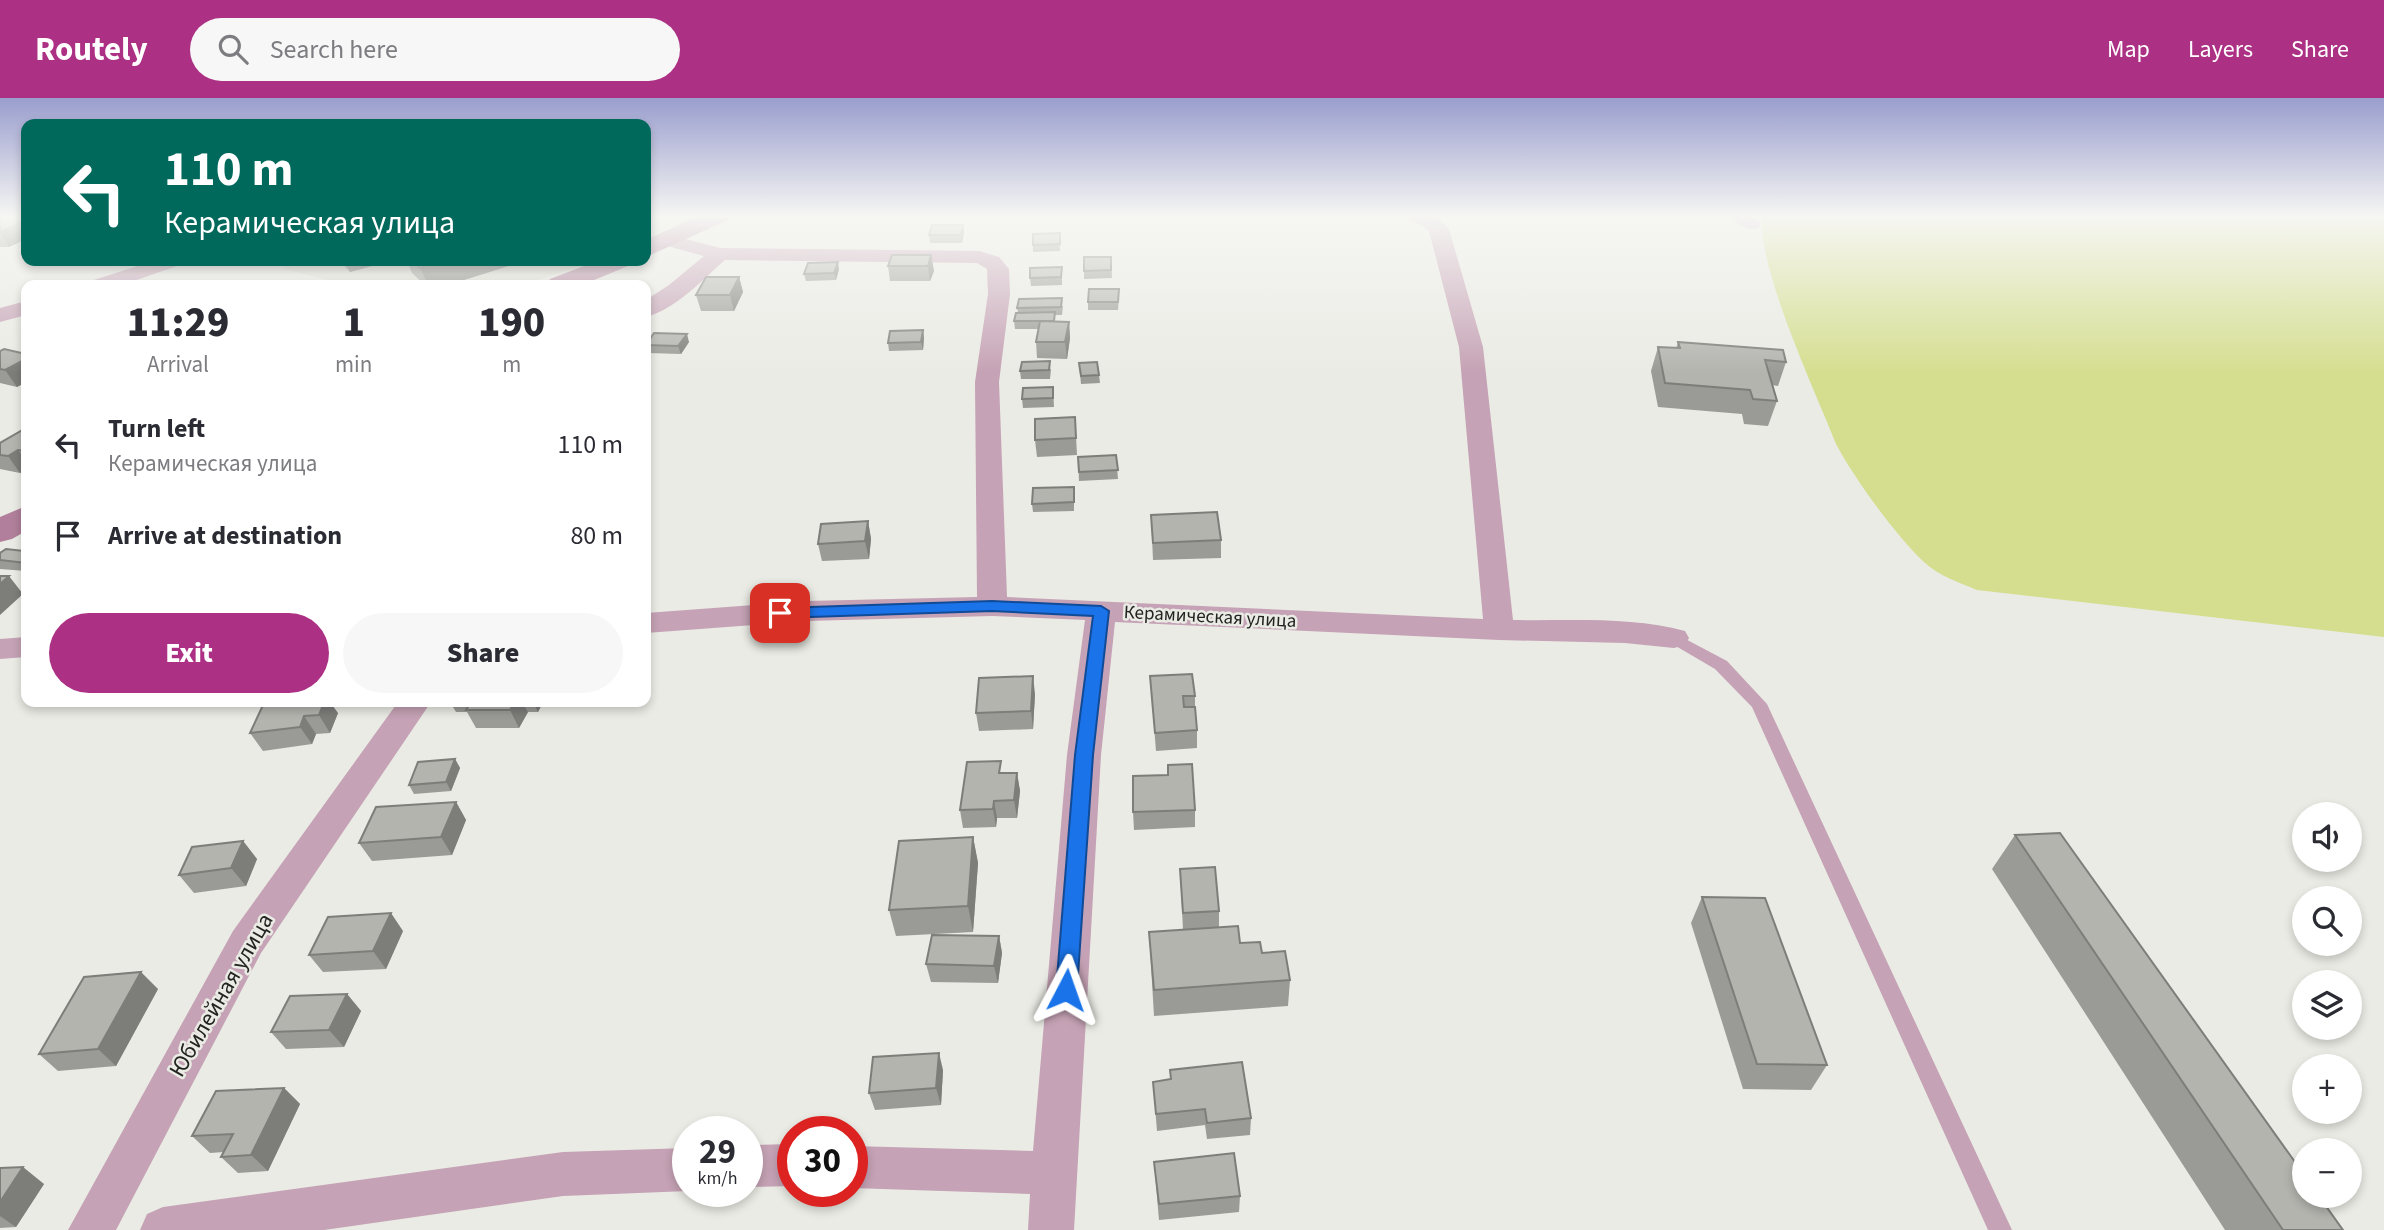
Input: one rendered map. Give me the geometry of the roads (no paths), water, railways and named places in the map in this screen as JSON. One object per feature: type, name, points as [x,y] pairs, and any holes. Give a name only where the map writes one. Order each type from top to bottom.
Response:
[{"type":"main road","points":[[571,280],[602,268]]},
{"type":"main road","points":[[0,532],[21,519]]},
{"type":"street","points":[[117,280],[153,268]]},
{"type":"street","points":[[651,307],[703,268]]},
{"type":"street","points":[[992,606],[987,382],[999,294],[997,268]]},
{"type":"street","points":[[1450,268],[1471,347],[1500,630]]},
{"type":"street","points":[[0,316],[21,310]]},
{"type":"street","name":"Керамическая улица","points":[[651,623],[807,611],[992,606],[1500,630],[1625,633],[1674,638]]},
{"type":"street","points":[[1051,1230],[1084,755],[1101,611]]},
{"type":"street","points":[[0,649],[21,647]]},
{"type":"street","name":"Юбилейная улица","points":[[91,1230],[247,942],[412,707]]},
{"type":"street","points":[[868,1167],[1053,1173]]},
{"type":"street","points":[[163,1230],[564,1174],[672,1170]]},
{"type":"lane","points":[[1674,638],[1721,665],[1759,704],[2000,1230]]}]
